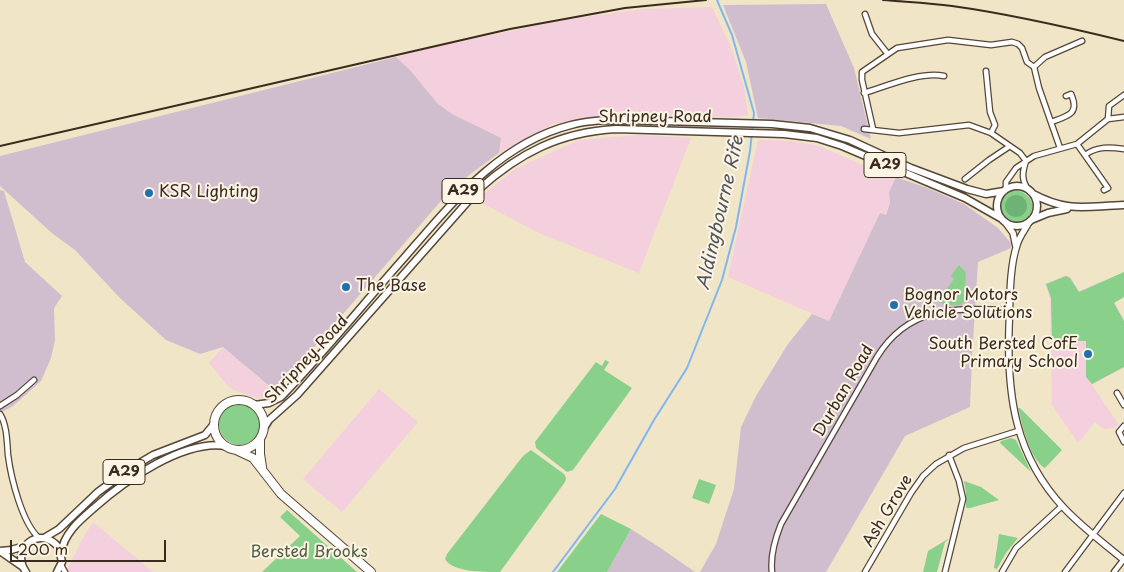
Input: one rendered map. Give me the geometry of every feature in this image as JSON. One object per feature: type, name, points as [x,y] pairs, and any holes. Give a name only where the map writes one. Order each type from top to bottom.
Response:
[{"type":"highway","points":[[263,469],[260,454],[260,440],[264,428],[262,415],[254,405],[246,401],[238,400],[231,402],[219,411],[214,424],[217,437],[226,446],[254,458],[281,494],[371,572]]},
{"type":"highway","points":[[238,451],[254,446],[260,440]]},
{"type":"main road","name":"Shripney Road","points":[[254,405],[269,403],[281,398],[465,190],[498,161],[523,146],[558,129],[571,125],[600,120],[746,123],[803,127],[827,132],[850,140],[912,168],[967,189],[986,194],[1018,186],[1056,204],[1073,208]]},
{"type":"main road","name":"Shripney Road","points":[[264,428],[297,395],[466,202],[488,180],[522,156],[552,141],[573,134],[616,129],[806,136],[837,144],[964,198],[1003,220],[1019,226],[1048,213],[1073,208],[1124,206]]},
{"type":"main road","points":[[1003,220],[997,210],[997,205],[1005,190]]},
{"type":"main road","points":[[1030,221],[1036,209],[1036,203],[1031,192]]},
{"type":"main road","name":"A29","points":[[41,538],[59,529],[98,492],[131,468],[153,455],[205,435],[214,424]]},
{"type":"main road","name":"A29","points":[[61,553],[62,544],[71,531],[106,497],[134,477],[179,454],[207,446],[226,446]]},
{"type":"main road","points":[[0,551],[11,550],[41,538],[56,544],[61,553],[61,565],[57,572]]},
{"type":"main road","points":[[25,569],[21,558],[27,544]]},
{"type":"main road","points":[[0,551],[25,569]]},
{"type":"street","points":[[865,14],[872,34],[887,53]]},
{"type":"street","points":[[873,129],[864,93],[862,72],[887,53],[903,46],[948,40],[991,46],[1012,42],[1022,48],[1027,62],[1034,67],[1039,88],[1060,148]]},
{"type":"street","points":[[1034,67],[1045,57],[1082,41]]},
{"type":"street","points":[[986,71],[990,112],[994,122],[990,133]]},
{"type":"street","points":[[864,93],[936,74],[944,76]]},
{"type":"street","points":[[1051,122],[1068,116],[1074,110],[1071,94],[1066,96]]},
{"type":"street","points":[[1108,119],[1109,106],[1124,96]]},
{"type":"street","points":[[1005,190],[1006,182],[1016,168],[1026,161],[1040,153],[1077,144],[1108,119],[1124,117]]},
{"type":"street","points":[[864,128],[899,133],[969,125],[990,133],[1020,153],[1026,161]]},
{"type":"street","points":[[1077,144],[1108,188],[1104,190]]},
{"type":"street","points":[[965,179],[1010,146]]},
{"type":"street","points":[[1085,155],[1092,150],[1100,148],[1124,148]]},
{"type":"street","points":[[1026,161],[1022,171],[1022,178],[1026,187],[1031,192]]},
{"type":"street","points":[[1003,220],[1013,233],[1016,247]]},
{"type":"street","points":[[1030,221],[1016,247],[1010,310],[1009,386],[1018,431],[1040,476],[1062,506],[1093,535],[1124,560],[1114,572]]},
{"type":"street","name":"Durban Road","points":[[772,572],[774,546],[782,524],[877,357],[892,337],[911,322],[940,311],[965,309],[1010,310]]},
{"type":"street","points":[[0,406],[17,395],[34,380]]},
{"type":"street","points":[[1117,393],[1124,405]]},
{"type":"street","points":[[0,414],[5,429],[15,487],[31,529],[41,538]]},
{"type":"street","points":[[1124,426],[1119,432],[1124,442]]},
{"type":"street","name":"Ash Grove","points":[[865,572],[911,493],[923,476],[936,464],[964,448],[1018,431]]},
{"type":"street","points":[[945,572],[963,499],[959,481],[949,455]]},
{"type":"street","points":[[1065,572],[1124,493]]},
{"type":"street","points":[[1002,572],[1016,548],[1062,506]]},
{"type":"street","points":[[27,544],[31,529]]},
{"type":"street","points":[[61,565],[66,572]]},
{"type":"shaded area","points":[[826,4],[854,68],[871,139],[841,126],[758,118],[746,62],[723,5]]},
{"type":"shaded area","points":[[712,7],[731,47],[744,87],[748,115],[732,117],[685,115],[594,117],[553,124],[499,153],[501,140],[452,114],[437,103],[410,70],[396,57],[563,20],[644,9]]},
{"type":"shaded area","points":[[396,57],[410,70],[437,103],[452,114],[501,138],[499,153],[453,187],[278,389],[274,390],[223,347],[200,354],[166,340],[120,298],[75,250],[53,234],[0,186],[0,156]]},
{"type":"shaded area","points":[[637,135],[691,138],[639,273],[539,233],[476,200],[515,169],[579,140]]},
{"type":"shaded area","points":[[758,140],[792,141],[819,146],[895,179],[889,192],[890,203],[885,215],[880,213],[829,321],[728,277]]},
{"type":"shaded area","points":[[896,177],[964,204],[998,228],[1011,243],[1011,248],[978,262],[970,407],[905,436],[826,572],[700,572],[716,544],[734,489],[741,427],[756,396],[788,344],[812,314],[829,321],[880,213],[886,215],[890,203],[889,192]]},
{"type":"shaded area","points":[[0,190],[4,191],[25,262],[62,296],[54,308],[55,340],[51,358],[41,381],[13,406],[0,413]]},
{"type":"shaded area","name":"South Bersted CofE Primary School","points":[[1066,275],[1071,278],[1079,291],[1103,281],[1124,320],[1124,367],[1092,385],[1119,425],[1104,429],[1095,422],[1078,443],[1052,405],[1050,298],[1045,284]]},
{"type":"shaded area","points":[[223,347],[274,391],[272,394],[268,397],[257,398],[228,386],[209,363]]},
{"type":"shaded area","points":[[379,389],[418,422],[342,512],[303,479]]},
{"type":"shaded area","points":[[93,522],[153,572],[66,572]]},
{"type":"shaded area","points":[[631,529],[659,547],[695,572],[607,572]]},
{"type":"green space","points":[[1016,190],[1028,196],[1032,203],[1032,212],[1022,221],[1015,222],[1003,214],[1001,207],[1002,200],[1006,194]]},
{"type":"green space","points":[[1016,195],[1024,198],[1027,206],[1024,214],[1016,217],[1008,214],[1005,206],[1008,198]]},
{"type":"green space","points":[[959,265],[966,273],[964,302],[960,305],[946,305],[939,302],[954,279],[951,276]]},
{"type":"green space","points":[[1124,272],[1124,297],[1114,303],[1124,321],[1124,367],[1092,384],[1086,377],[1086,341],[1052,341],[1051,298],[1046,284],[1066,276],[1070,278],[1079,292]]},
{"type":"green space","points":[[605,360],[609,362],[604,370],[632,388],[573,470],[567,472],[536,448],[535,442],[596,362],[602,366]]},
{"type":"green space","points":[[236,403],[244,403],[255,409],[261,424],[255,439],[244,445],[236,445],[225,439],[219,428],[219,420],[225,409]]},
{"type":"green space","points":[[1018,408],[1062,450],[1045,468],[1035,458],[1031,450]]},
{"type":"green space","points":[[1011,438],[1016,440],[1031,472],[1000,443]]},
{"type":"green space","points":[[531,450],[564,474],[565,482],[500,572],[485,572],[454,567],[445,559],[447,554],[523,456]]},
{"type":"green space","points":[[699,479],[716,485],[709,504],[692,498]]},
{"type":"green space","points":[[964,481],[981,487],[999,500],[966,508]]},
{"type":"green space","name":"Bersted Brooks","points":[[287,510],[357,572],[262,572],[300,536],[280,517]]},
{"type":"green space","points":[[601,514],[631,529],[607,572],[557,572]]},
{"type":"green space","points":[[999,534],[1018,538],[1006,553],[997,569],[994,568]]},
{"type":"green space","points":[[948,539],[945,542],[937,572],[923,572],[928,551]]},
{"type":"waterway","name":"Aldingbourne Rife","points":[[553,572],[615,489],[654,420],[687,368],[722,280],[736,227],[750,151],[754,113],[732,35],[717,0]]},
{"type":"railway","points":[[0,146],[510,29],[625,8],[706,0]]},
{"type":"railway","points":[[883,0],[943,5],[995,13],[1124,41]]},
{"type":"place","name":"KSR Lighting","points":[[149,193]]},
{"type":"place","name":"The Base","points":[[346,287]]},
{"type":"place","name":"Bognor Motors Vehicle Solutions","points":[[894,305]]},
{"type":"place","name":"South Bersted CofE Primary School","points":[[1088,354]]}]
